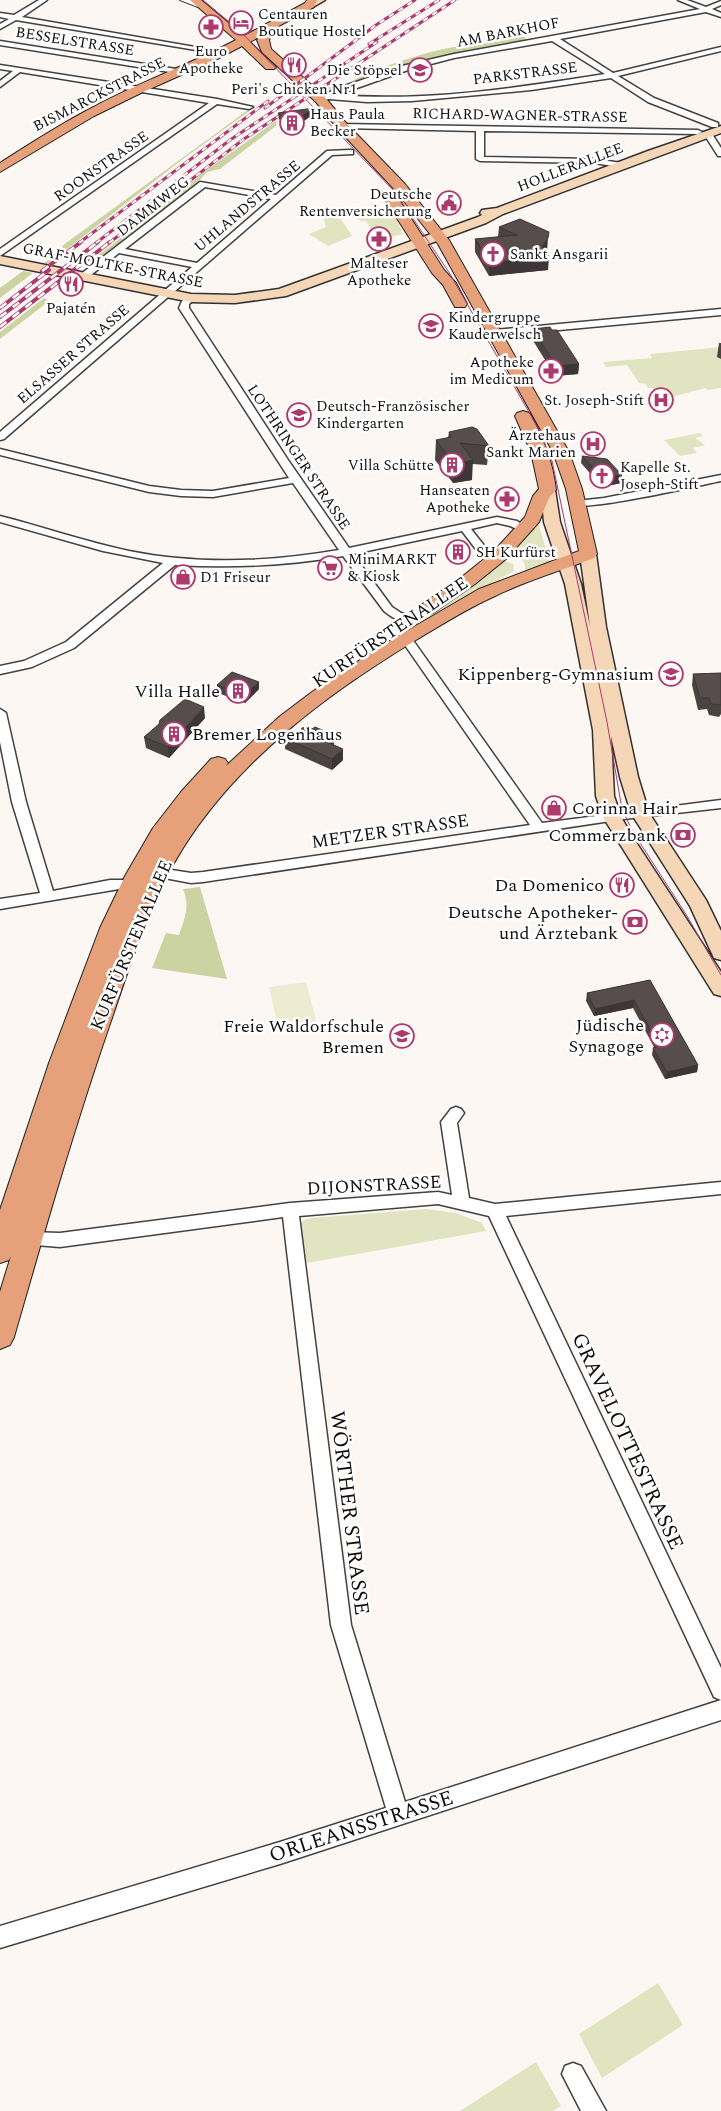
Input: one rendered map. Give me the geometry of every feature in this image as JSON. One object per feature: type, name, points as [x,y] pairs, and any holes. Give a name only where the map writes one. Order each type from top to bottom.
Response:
[{"type":"main road","points":[[197,2],[243,41],[290,88]]},
{"type":"main road","name":"BISMARCKSTRASSE","points":[[0,168],[90,114],[138,88],[243,41],[314,2]]},
{"type":"main road","points":[[229,29],[271,26]]},
{"type":"main road","points":[[271,26],[262,42],[266,50],[324,98],[342,126],[400,187],[438,234],[457,264],[459,271],[561,452],[574,489],[588,554],[598,626],[629,777],[624,838],[721,989]]},
{"type":"main road","points":[[213,54],[226,44],[229,29]]},
{"type":"main road","points":[[213,54],[264,62]]},
{"type":"main road","name":"HOLLERALLEE","points":[[420,242],[438,234],[482,220],[500,211],[703,133],[719,125]]},
{"type":"main road","points":[[337,140],[394,201],[466,314]]},
{"type":"main road","name":"GRAF-MOLTKE-STRASSE","points":[[0,260],[190,298],[235,300],[281,293],[420,242]]},
{"type":"main road","points":[[518,405],[536,438],[546,474],[552,522],[573,584],[602,730],[605,796],[626,815],[698,906],[719,945]]},
{"type":"main road","name":"KURFÜRSTENALLEE","points":[[0,1337],[83,1063],[131,938],[159,873],[174,844],[226,778],[263,742],[500,554],[533,518],[542,496],[548,490]]},
{"type":"main road","points":[[500,554],[519,563],[522,578]]},
{"type":"main road","name":"KURFÜRSTENALLEE","points":[[0,1252],[37,1128],[57,1070],[128,893],[161,833],[186,798],[234,747],[322,675],[409,628],[522,578],[588,554]]},
{"type":"street","points":[[0,27],[44,0]]},
{"type":"street","points":[[184,0],[197,2]]},
{"type":"street","points":[[681,0],[708,8]]},
{"type":"street","points":[[689,0],[721,13]]},
{"type":"street","name":"AM BARKHOF","points":[[324,98],[405,68],[708,8],[721,3]]},
{"type":"street","points":[[0,15],[213,54]]},
{"type":"street","points":[[553,38],[651,100],[719,125]]},
{"type":"street","name":"BESSELSTRASSE","points":[[0,43],[174,72]]},
{"type":"street","name":"PARKSTRASSE","points":[[324,98],[367,100],[412,98],[531,88],[613,75],[721,49]]},
{"type":"street","points":[[0,66],[250,107]]},
{"type":"street","points":[[0,85],[18,70]]},
{"type":"street","name":"ROONSTRASSE","points":[[0,253],[217,101]]},
{"type":"street","name":"RICHARD-WAGNER-STRASSE","points":[[342,126],[703,133]]},
{"type":"street","points":[[480,128],[480,159],[594,161],[619,165]]},
{"type":"street","points":[[703,133],[721,154]]},
{"type":"street","name":"UHLANDSTRASSE","points":[[166,293],[330,154],[350,152]]},
{"type":"street","name":"DAMMWEG","points":[[84,276],[203,184],[278,198]]},
{"type":"street","points":[[118,250],[198,266]]},
{"type":"street","name":"ELSASSER STRASSE","points":[[0,437],[166,293]]},
{"type":"street","name":"LOTHRINGER STRASSE","points":[[190,298],[184,308],[295,480],[345,552],[388,609],[409,628]]},
{"type":"street","points":[[495,333],[721,312]]},
{"type":"street","points":[[0,452],[149,488],[182,493],[229,492],[295,480]]},
{"type":"street","points":[[577,504],[604,502],[721,478]]},
{"type":"street","points":[[0,518],[123,552],[174,561],[224,564],[263,563],[345,552],[497,520],[513,523],[524,529]]},
{"type":"street","points":[[464,528],[482,550],[500,554]]},
{"type":"street","points":[[0,670],[28,664],[70,645],[174,561]]},
{"type":"street","points":[[409,628],[540,828]]},
{"type":"street","points":[[0,714],[19,802],[48,897]]},
{"type":"street","name":"METZER STRASSE","points":[[159,873],[183,877],[203,877],[626,815],[721,804]]},
{"type":"street","points":[[0,904],[87,891],[103,886],[128,893]]},
{"type":"street","points":[[87,891],[114,897],[128,893]]},
{"type":"street","points":[[456,1113],[448,1122],[460,1202]]},
{"type":"street","name":"DIJONSTRASSE","points":[[30,1239],[60,1240],[290,1210],[438,1198],[495,1211],[721,1188]]},
{"type":"street","name":"WÖRTHER STRASSE","points":[[290,1210],[341,1625],[398,1815]]},
{"type":"street","name":"GRAVELOTTESTRASSE","points":[[495,1211],[721,1690]]},
{"type":"street","name":"ORLEANSSTRASSE","points":[[0,1937],[280,1853],[721,1710]]},
{"type":"street","points":[[573,2074],[594,2111]]},
{"type":"green space","points":[[522,36],[531,42],[450,57],[335,90],[321,91],[327,87],[345,84],[371,71],[425,54],[454,47]]},
{"type":"green space","points":[[252,107],[255,107],[183,159],[48,264],[44,263],[63,249],[62,246]]},
{"type":"green space","points":[[277,120],[276,126],[220,169],[207,172],[195,185],[102,256],[93,257],[104,251],[211,167]]},
{"type":"green space","points":[[392,209],[403,234],[386,238],[380,234],[374,234],[366,221],[361,221],[355,217],[341,219],[352,236],[328,246],[309,234],[326,227],[323,217]]},
{"type":"green space","points":[[23,271],[33,273],[0,298],[0,288]]},
{"type":"green space","points":[[44,298],[49,301],[0,339],[0,332]]},
{"type":"green space","points":[[721,347],[721,388],[708,390],[706,388],[663,399],[652,388],[648,388],[646,384],[639,383],[627,365],[606,367],[603,362],[652,358],[650,354]]},
{"type":"green space","points":[[700,433],[703,436],[695,438],[705,445],[693,448],[697,453],[680,456],[664,440]]},
{"type":"green space","points":[[537,520],[550,562],[525,572],[525,564],[522,559],[509,554]]},
{"type":"green space","points":[[505,561],[513,564],[514,571],[434,614],[394,639],[392,638],[472,585],[499,562]]},
{"type":"green space","points":[[200,887],[227,979],[152,968],[166,933],[179,935],[186,907],[183,889]]},
{"type":"green space","points":[[426,1209],[456,1213],[482,1223],[486,1231],[307,1263],[298,1226],[304,1220]]},
{"type":"green space","points":[[658,1983],[683,2025],[602,2078],[579,2034]]},
{"type":"green space","points":[[536,2062],[561,2106],[553,2111],[460,2111]]},
{"type":"shaded area","points":[[306,982],[317,1024],[279,1030],[269,987]]},
{"type":"building","points":[[314,108],[289,125],[278,113]]},
{"type":"building","points":[[520,219],[549,232],[548,238],[542,246],[549,257],[490,263],[475,239],[517,235],[499,227]]},
{"type":"building","points":[[550,327],[552,330],[557,330],[579,364],[556,366],[533,329]]},
{"type":"building","points":[[472,427],[477,429],[489,446],[460,443],[473,460],[454,464],[436,440],[451,437],[449,432]]},
{"type":"building","points":[[582,456],[607,459],[622,475],[603,479]]},
{"type":"building","points":[[232,672],[259,682],[244,695],[217,685]]},
{"type":"building","points":[[721,673],[721,705],[711,704],[709,698],[700,698],[693,674]]},
{"type":"building","points":[[185,699],[204,707],[168,747],[144,737],[159,724],[160,720]]},
{"type":"building","points":[[315,727],[334,735],[327,742],[343,749],[332,759],[285,738],[299,735],[302,728],[312,729]]},
{"type":"building","name":"Jüdische Synagoge","points":[[650,980],[698,1065],[667,1072],[653,1048],[659,1046],[634,1000],[595,1009],[587,993]]},
{"type":"tram line","points":[[203,0],[240,31],[396,193],[450,274],[538,428],[552,461],[607,722],[622,809],[633,832],[687,916],[721,975]]},
{"type":"railway","points":[[265,108],[376,25],[415,0]]},
{"type":"railway","points":[[369,44],[439,0]]},
{"type":"railway","points":[[109,243],[244,139],[455,0]]},
{"type":"railway","points":[[96,243],[230,140],[377,42]]},
{"type":"railway","points":[[79,243],[268,101]]},
{"type":"railway","points":[[42,271],[81,242]]},
{"type":"railway","points":[[0,317],[98,242]]},
{"type":"railway","points":[[0,327],[110,242]]},
{"type":"railway","points":[[0,308],[49,270]]},
{"type":"place","name":"Centauren Boutique Hostel","points":[[241,23]]},
{"type":"place","name":"Euro Apotheke","points":[[211,27]]},
{"type":"place","name":"Peri's Chicken Nr1","points":[[294,65]]},
{"type":"place","name":"Die Stöpsel","points":[[420,70]]},
{"type":"place","name":"Haus Paula Becker","points":[[292,123]]},
{"type":"place","name":"Deutsche Rentenversicherung","points":[[449,203]]},
{"type":"place","name":"Malteser Apotheke","points":[[379,239]]},
{"type":"place","name":"Sankt Ansgarii","points":[[493,254]]},
{"type":"place","name":"Pajatén","points":[[71,284]]},
{"type":"place","name":"Kindergruppe Kauderwelsch","points":[[431,326]]},
{"type":"place","name":"Apotheke im Medicum","points":[[551,371]]},
{"type":"place","name":"St. Joseph-Stift","points":[[661,400]]},
{"type":"place","name":"Deutsch-Französischer Kindergarten","points":[[299,415]]},
{"type":"place","name":"Ärztehaus Sankt Marien","points":[[593,444]]},
{"type":"place","name":"Villa Schütte","points":[[452,465]]},
{"type":"place","name":"Kapelle St. Joseph-Stift","points":[[602,476]]},
{"type":"place","name":"Hanseaten Apotheke","points":[[507,499]]},
{"type":"place","name":"SH Kurfürst","points":[[458,552]]},
{"type":"place","name":"MiniMARKT & Kiosk","points":[[330,568]]},
{"type":"place","name":"D1 Friseur","points":[[183,577]]},
{"type":"place","name":"Kippenberg-Gymnasium","points":[[671,674]]},
{"type":"place","name":"Villa Halle","points":[[238,691]]},
{"type":"place","name":"Bremer Logenhaus","points":[[174,734]]},
{"type":"place","name":"Corinna Hair","points":[[554,808]]},
{"type":"place","name":"Commerzbank","points":[[683,835]]},
{"type":"place","name":"Da Domenico","points":[[622,885]]},
{"type":"place","name":"Deutsche Apotheker- und Ärztebank","points":[[635,922]]},
{"type":"place","name":"Jüdische Synagoge","points":[[662,1035]]},
{"type":"place","name":"Freie Waldorfschule Bremen","points":[[402,1036]]}]
